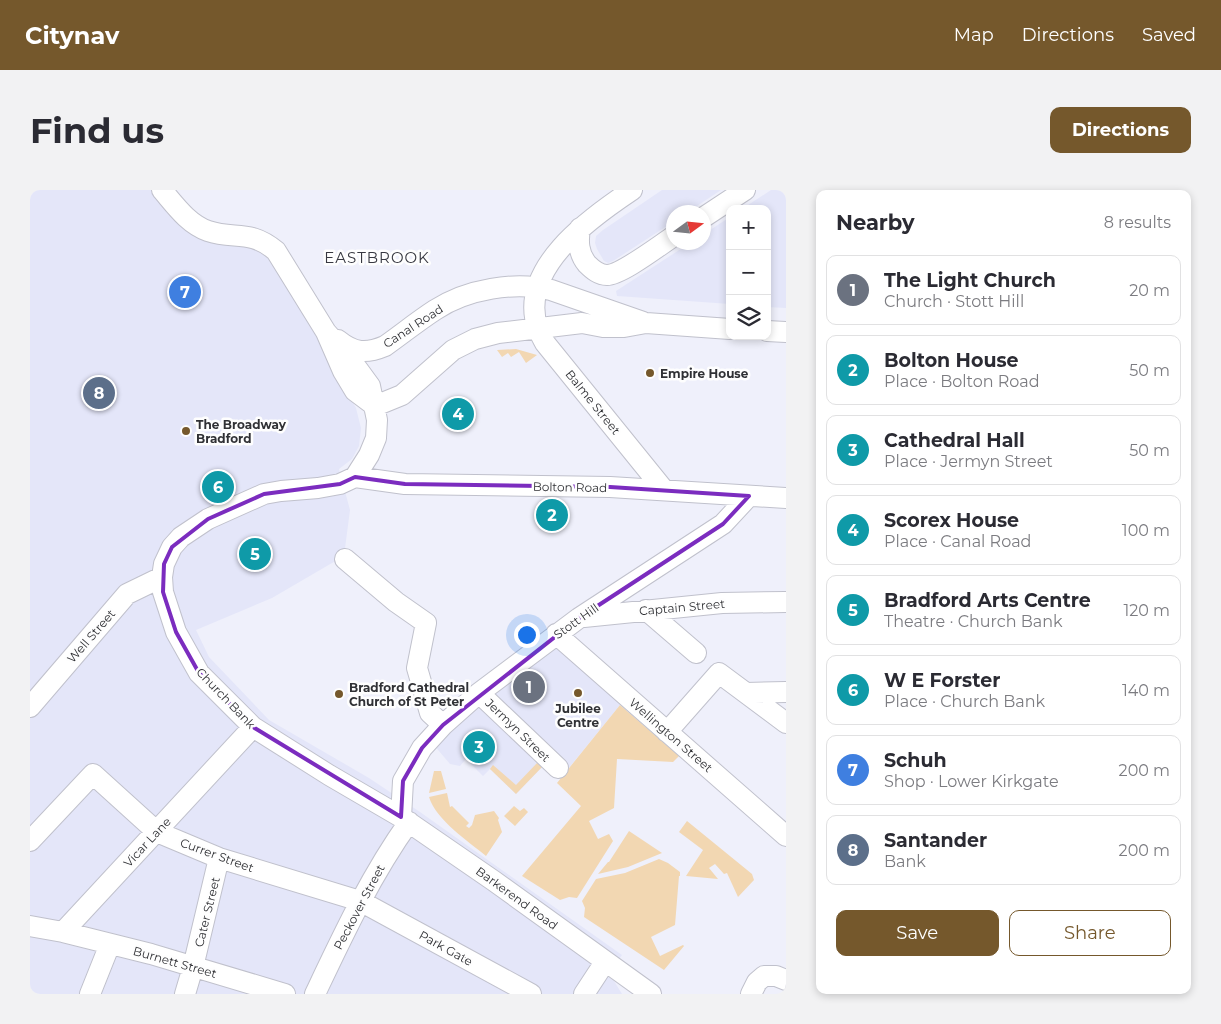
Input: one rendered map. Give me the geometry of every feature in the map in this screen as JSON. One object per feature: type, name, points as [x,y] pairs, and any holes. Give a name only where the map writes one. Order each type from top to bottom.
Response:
[{"type":"street","points":[[162,190],[184,215],[197,225],[209,231],[243,235],[257,239],[268,244],[276,251],[326,332],[352,360],[370,386],[377,420],[376,438],[370,455],[354,477]]},
{"type":"street","points":[[538,286],[544,271],[569,239],[602,210],[632,190]]},
{"type":"street","points":[[711,212],[745,190]]},
{"type":"street","points":[[580,228],[578,243],[582,255],[594,270],[606,275],[619,272],[666,241]]},
{"type":"street","name":"Canal Road","points":[[326,332],[348,348],[368,351],[385,346],[449,303],[474,293],[517,285],[538,286],[646,323]]},
{"type":"street","name":"Balme Street","points":[[538,286],[534,308],[538,329],[545,343],[664,490]]},
{"type":"street","name":"Canal Road","points":[[375,406],[402,395],[453,350],[475,339],[498,333],[582,323],[618,328],[646,323],[726,329]]},
{"type":"street","points":[[771,331],[786,332]]},
{"type":"street","name":"Bolton Road","points":[[354,477],[405,484],[664,490],[786,498]]},
{"type":"street","name":"Church Bank","points":[[354,477],[340,484],[318,488],[281,490],[264,494],[208,519],[181,537],[172,547],[164,564],[162,577],[163,592],[176,632],[199,673],[253,727],[329,775],[405,819]]},
{"type":"street","name":"Stott Hill","points":[[405,819],[403,781],[422,748],[443,725],[479,693],[556,634],[723,524],[749,496]]},
{"type":"street","points":[[345,559],[426,623],[417,668],[430,713],[443,725]]},
{"type":"street","name":"Well Street","points":[[30,707],[127,594],[162,577]]},
{"type":"street","name":"Captain Street","points":[[579,618],[722,603],[786,602]]},
{"type":"street","points":[[646,610],[696,653]]},
{"type":"street","name":"Wellington Street","points":[[556,634],[786,836]]},
{"type":"street","points":[[667,732],[719,673],[786,723]]},
{"type":"street","points":[[746,693],[786,692]]},
{"type":"street","name":"Jermyn Street","points":[[479,693],[558,768]]},
{"type":"street","name":"Vicar Lane","points":[[64,932],[253,727]]},
{"type":"street","name":"Currer Street","points":[[30,841],[93,774],[157,832],[219,858],[360,901]]},
{"type":"street","name":"Peckover Street","points":[[314,994],[360,901],[397,839],[405,819]]},
{"type":"street","name":"Barkerend Road","points":[[405,819],[651,994]]},
{"type":"street","name":"Cater Street","points":[[185,994],[219,858]]},
{"type":"street","name":"Park Gate","points":[[360,901],[531,994]]},
{"type":"street","points":[[30,926],[64,932]]},
{"type":"street","name":"Burnett Street","points":[[64,932],[285,994]]},
{"type":"street","points":[[90,994],[110,944]]},
{"type":"street","points":[[584,994],[605,962]]},
{"type":"street","name":"Barkerend Road","points":[[624,974],[635,994]]},
{"type":"street","points":[[751,994],[757,982],[764,976],[776,976],[786,980]]},
{"type":"highlighted area","points":[[355,477],[405,484],[610,487],[749,496],[723,524],[579,618],[443,725],[422,748],[403,781],[401,817],[253,727],[199,673],[176,632],[163,592],[164,564],[172,547],[208,519],[264,494],[340,484]]},
{"type":"shaded area","points":[[30,190],[151,190],[166,206],[267,255],[321,340],[341,383],[356,408],[361,428],[359,446],[352,459],[339,469],[350,510],[344,556],[272,598],[196,630],[209,657],[269,720],[369,778],[622,955],[607,976],[614,981],[622,994],[30,994]]},
{"type":"shaded area","points":[[662,190],[721,190],[698,205],[666,205],[666,227],[608,263],[604,261],[595,243],[596,236]]},
{"type":"shaded area","points":[[771,190],[786,190],[786,308],[771,307],[771,205],[748,205]]},
{"type":"shaded area","points":[[726,220],[726,304],[617,296],[616,291],[679,250],[711,250],[711,229]]},
{"type":"shaded area","points":[[516,349],[537,355],[526,363],[519,352],[511,357],[508,353],[502,357],[497,350]]},
{"type":"shaded area","points":[[556,646],[623,703],[568,769],[567,782],[546,763],[516,794],[490,769],[483,776],[466,759],[460,766],[450,764],[433,744],[449,728]]},
{"type":"shaded area","points":[[620,705],[679,756],[673,762],[617,759],[614,808],[589,821],[598,839],[609,834],[613,841],[577,898],[569,897],[560,900],[522,876],[581,806],[557,783]]},
{"type":"shaded area","points":[[537,763],[542,767],[516,794],[490,769],[493,765],[516,785]]},
{"type":"shaded area","points":[[434,771],[441,771],[446,789],[429,793]]},
{"type":"shaded area","points":[[447,793],[450,807],[452,806],[469,823],[466,826],[469,828],[475,815],[494,811],[499,818],[502,832],[486,856],[453,830],[433,806],[429,797]]},
{"type":"shaded area","points":[[514,806],[520,811],[524,808],[528,812],[515,826],[504,816]]},
{"type":"shaded area","points":[[687,821],[752,874],[754,880],[738,897],[727,873],[724,874],[715,864],[709,868],[718,879],[686,876],[703,850],[679,832]]},
{"type":"shaded area","points":[[629,831],[662,853],[628,867],[598,874],[609,862]]},
{"type":"shaded area","points":[[659,859],[680,872],[675,925],[651,937],[660,956],[684,946],[664,970],[584,917],[585,908],[582,901],[596,879],[625,873]]},
{"type":"place","name":"Schuh","points":[[185,292]]},
{"type":"place","name":"Empire House","points":[[650,373]]},
{"type":"place","name":"Santander","points":[[99,393]]},
{"type":"place","name":"Scorex House","points":[[458,414]]},
{"type":"place","name":"The Broadway Bradford","points":[[186,431]]},
{"type":"place","name":"W E Forster","points":[[218,487]]},
{"type":"place","name":"Bolton House","points":[[552,515]]},
{"type":"place","name":"Bradford Arts Centre","points":[[255,554]]},
{"type":"place","name":"The Light Church","points":[[529,687]]},
{"type":"place","name":"Jubilee Centre","points":[[578,693]]},
{"type":"place","name":"Bradford Cathedral Church of St Peter","points":[[339,694]]},
{"type":"place","name":"Cathedral Hall","points":[[479,747]]},
{"type":"district","name":"EASTBROOK","points":[[377,257]]}]
